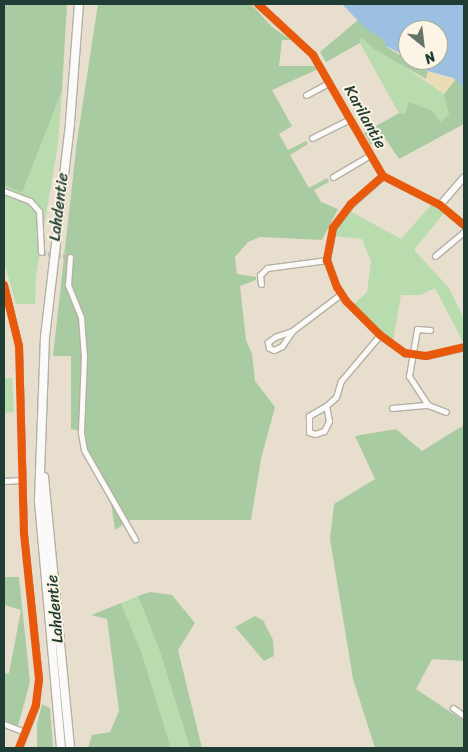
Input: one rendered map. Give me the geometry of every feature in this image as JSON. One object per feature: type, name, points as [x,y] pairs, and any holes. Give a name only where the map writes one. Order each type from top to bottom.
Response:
[{"type":"highway","name":"Lahdentie","points":[[61,748],[39,500],[41,410],[52,265],[70,123],[79,4]]},
{"type":"highway","name":"Lahdentie","points":[[41,410],[47,517],[70,748]]},
{"type":"street","name":"Karilantie","points":[[258,4],[279,25],[304,43],[383,176]]},
{"type":"street","points":[[306,95],[329,83]]},
{"type":"street","points":[[312,138],[350,119]]},
{"type":"street","points":[[333,177],[370,155]]},
{"type":"street","points":[[464,225],[440,205],[383,176],[340,217],[328,243],[328,260],[341,294],[380,335],[411,355],[426,356],[464,347]]},
{"type":"street","points":[[440,205],[464,177]]},
{"type":"street","points":[[4,191],[30,201],[39,211],[41,252]]},
{"type":"street","points":[[435,256],[464,232]]},
{"type":"street","points":[[70,257],[68,285],[81,317],[81,432],[84,450],[135,539]]},
{"type":"street","points":[[261,284],[260,275],[267,268],[328,260]]},
{"type":"street","points":[[4,285],[19,346],[21,480],[27,584],[40,679],[36,705],[19,748]]},
{"type":"street","points":[[292,331],[282,346],[274,350],[269,348],[268,342],[275,337],[292,331],[341,294]]},
{"type":"street","points":[[428,405],[409,376],[411,355],[417,330],[430,330]]},
{"type":"street","points":[[326,406],[329,421],[324,431],[315,434],[309,432],[309,416],[326,406],[336,397],[341,381],[380,335]]},
{"type":"street","points":[[392,408],[428,405],[446,412]]},
{"type":"street","points":[[4,481],[21,480]]},
{"type":"street","points":[[453,708],[464,716]]},
{"type":"street","points":[[4,724],[26,732]]},
{"type":"green space","points":[[4,4],[67,4],[62,91],[22,193],[4,185]]},
{"type":"green space","points":[[98,4],[251,4],[272,27],[291,40],[282,40],[279,66],[316,66],[318,69],[272,90],[292,126],[279,134],[288,150],[306,141],[308,144],[290,155],[309,188],[327,178],[329,182],[314,190],[321,202],[338,209],[322,240],[260,237],[248,242],[235,257],[237,274],[256,277],[256,280],[240,286],[246,340],[252,354],[255,381],[275,407],[261,459],[251,520],[130,520],[115,530],[110,495],[77,430],[71,429],[71,356],[53,356],[77,141]]},
{"type":"green space","points":[[358,20],[383,39],[388,48],[398,54],[398,63],[374,49],[361,37],[360,43],[326,62],[320,52]]},
{"type":"green space","points":[[361,37],[398,62],[398,70],[409,70],[444,94],[450,116],[440,122],[399,113],[360,43]]},
{"type":"green space","points":[[410,70],[428,71],[426,79]]},
{"type":"green space","points":[[456,79],[464,87],[464,124],[399,159],[385,138],[371,145],[364,133],[399,113],[405,114],[409,102],[433,111],[440,122],[449,115],[444,94]]},
{"type":"green space","points":[[62,91],[58,144],[36,275],[35,304],[16,304],[4,262],[4,185],[22,193]]},
{"type":"green space","points":[[432,204],[444,213],[414,250],[449,288],[464,319],[464,344],[435,288],[421,295],[401,295],[393,342],[384,335],[354,304],[367,292],[371,261],[362,239],[332,236],[348,210],[401,239]]},
{"type":"green space","points":[[4,378],[12,378],[14,412],[4,413]]},
{"type":"green space","points":[[464,425],[464,661],[432,659],[416,689],[464,721],[464,748],[375,748],[353,679],[330,539],[334,504],[375,479],[355,436],[396,429],[422,451]]},
{"type":"green space","points":[[4,577],[19,577],[30,682],[18,726],[4,720],[4,674],[9,673],[21,610],[4,605]]},
{"type":"green space","points":[[150,592],[172,595],[195,623],[178,650],[202,748],[190,748],[160,652],[138,596]]},
{"type":"green space","points":[[138,596],[160,652],[190,748],[171,748],[142,654],[121,603]]},
{"type":"green space","points":[[121,603],[142,654],[171,748],[88,748],[92,735],[110,732],[119,711],[107,619],[91,615]]},
{"type":"green space","points":[[255,616],[263,620],[273,640],[274,656],[264,661],[235,627]]},
{"type":"green space","points":[[42,704],[50,708],[53,748],[37,748],[37,724]]},
{"type":"sand","points":[[428,71],[445,78],[456,79],[444,94],[426,79]]},
{"type":"water","points":[[342,4],[464,4],[464,87],[453,78],[427,70],[448,70],[448,20],[398,20],[398,52],[386,46],[383,39],[365,28]]},
{"type":"tunnel","points":[[41,252],[70,257]]},
{"type":"cycle path","points":[[258,4],[313,55],[383,176],[440,205],[464,225]]},
{"type":"cycle path","points":[[383,176],[351,204],[333,228],[327,260],[337,287],[346,301],[380,335],[405,353],[426,356],[464,347]]},
{"type":"cycle path","points":[[4,285],[19,346],[24,534],[39,679],[36,705],[19,748]]}]
